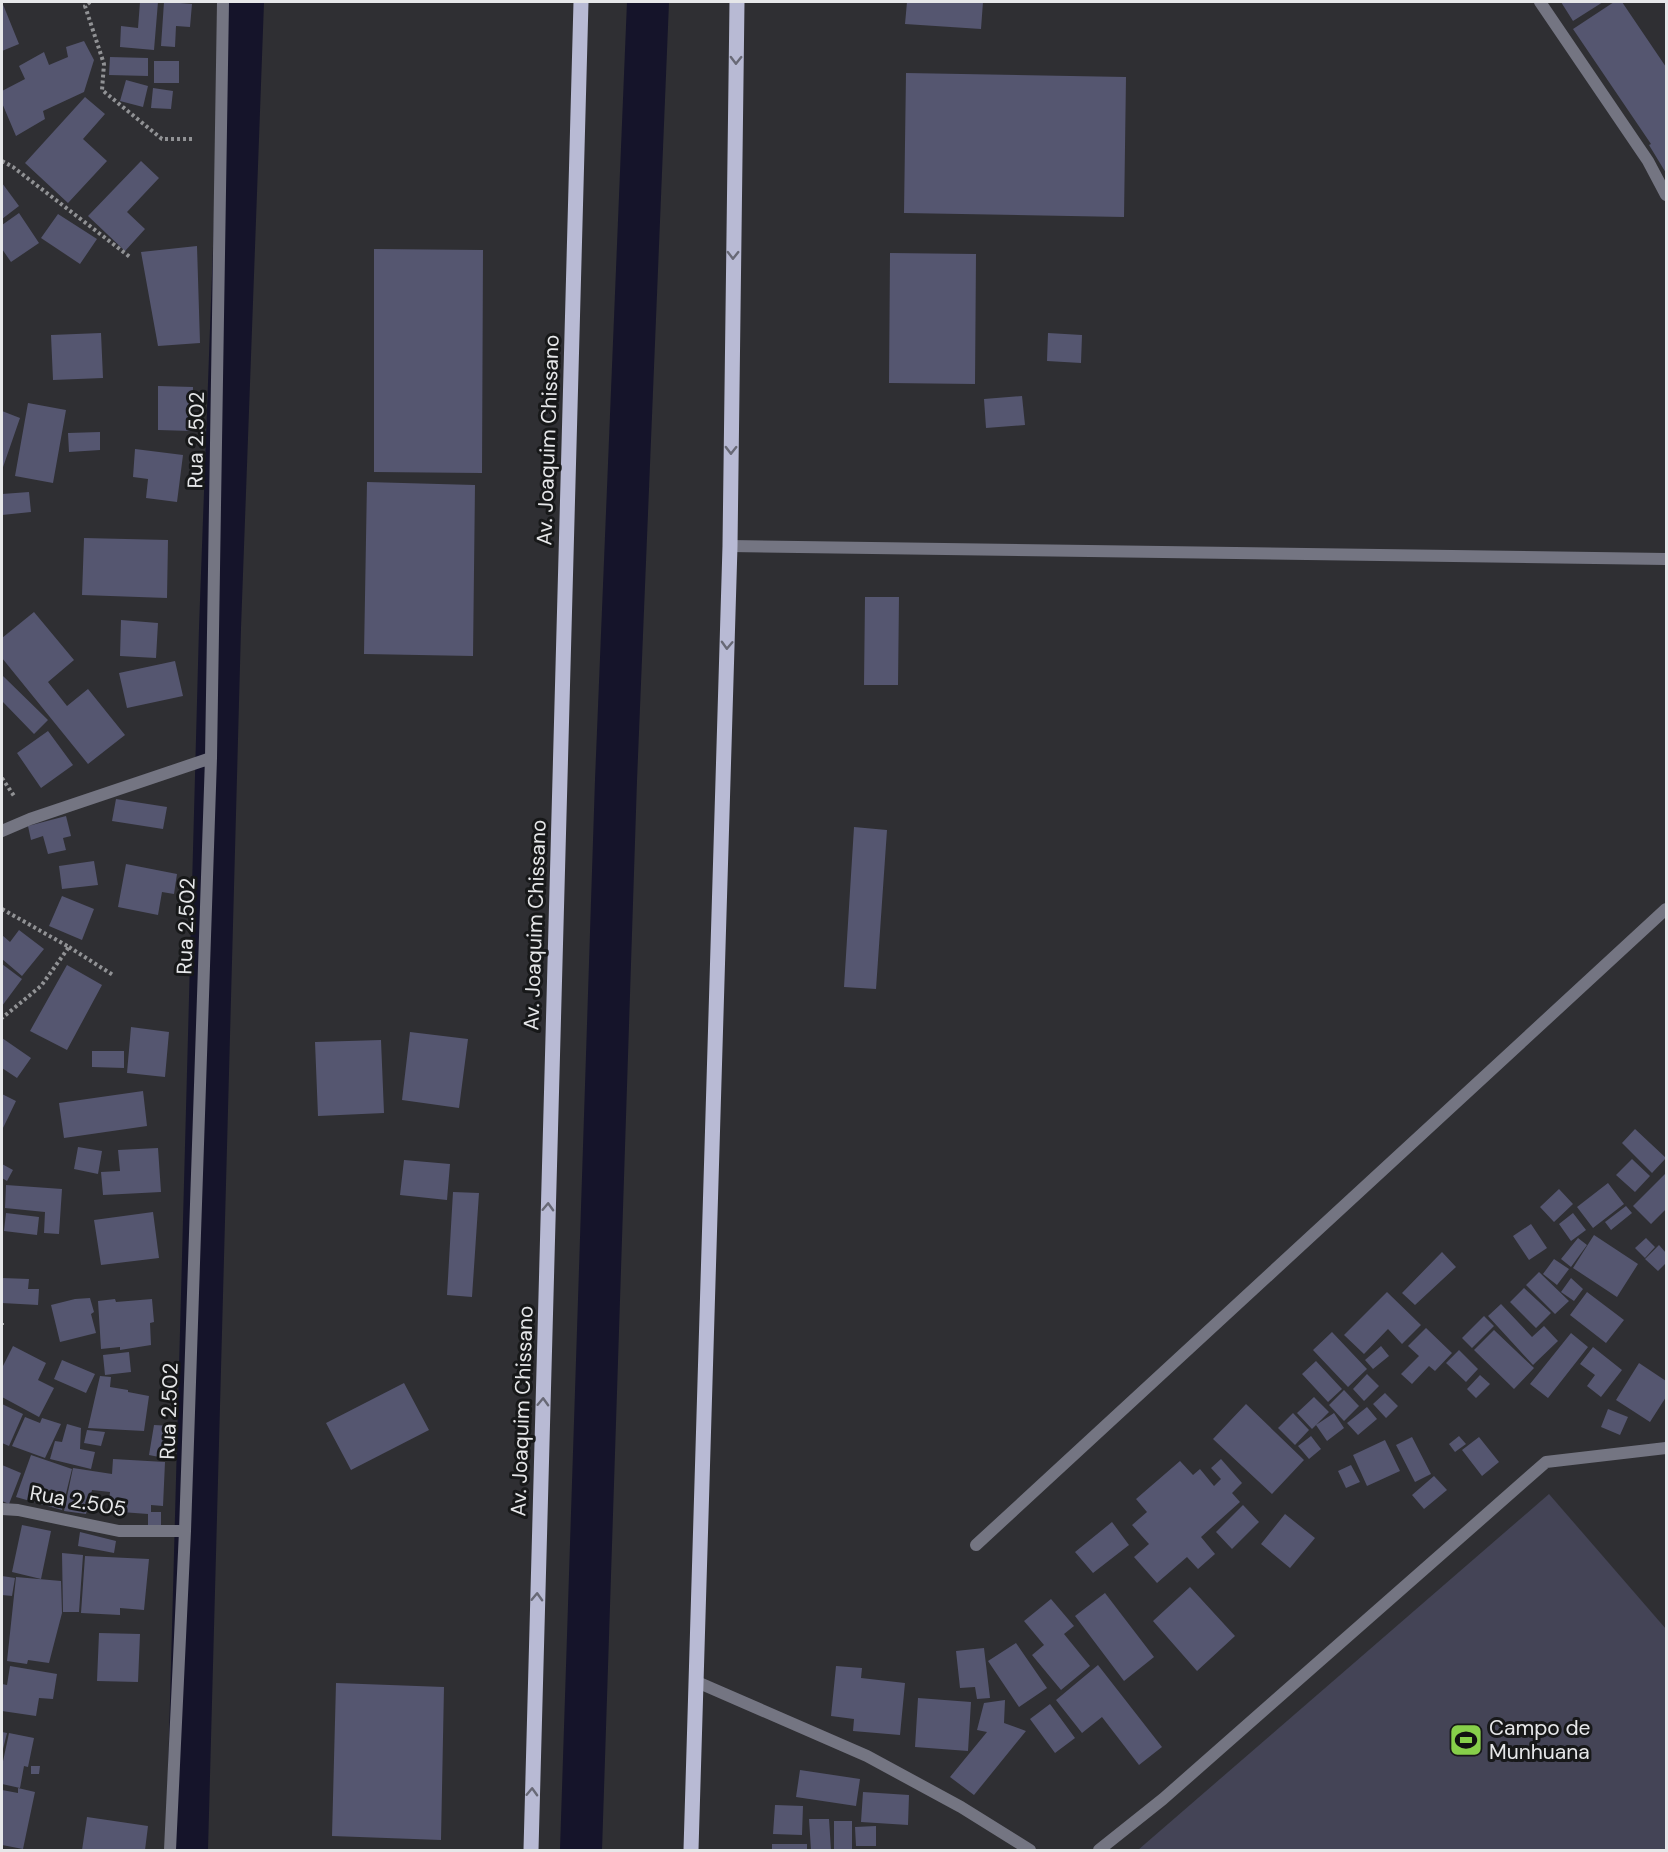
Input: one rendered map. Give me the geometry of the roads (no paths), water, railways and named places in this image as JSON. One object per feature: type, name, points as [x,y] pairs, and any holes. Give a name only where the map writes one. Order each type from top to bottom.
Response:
[{"type":"main road","name":"Av. Joaquim Chissano","points":[[531,1851],[581,2]]},
{"type":"main road","points":[[692,1851],[730,546],[737,2]]},
{"type":"street","name":"Rua 2.502","points":[[170,1851],[185,1531],[211,758],[224,2]]},
{"type":"street","points":[[1540,2],[1648,161],[1666,195]]},
{"type":"street","points":[[730,546],[1666,559]]},
{"type":"street","points":[[2,831],[30,819],[211,758]]},
{"type":"street","points":[[976,1545],[1666,909]]},
{"type":"street","points":[[1099,1851],[1172,1791],[1546,1461],[1666,1448]]},
{"type":"street","name":"Rua 2.505","points":[[2,1509],[18,1510],[119,1531],[185,1531]]},
{"type":"street","points":[[697,1682],[867,1756],[961,1807],[1030,1851]]},
{"type":"waterway","points":[[187,1850],[220,628],[243,2]]},
{"type":"waterway","points":[[581,1850],[616,780],[648,2]]},
{"type":"place","name":"Campo de Munhuana","points":[[1466,1740]]}]
